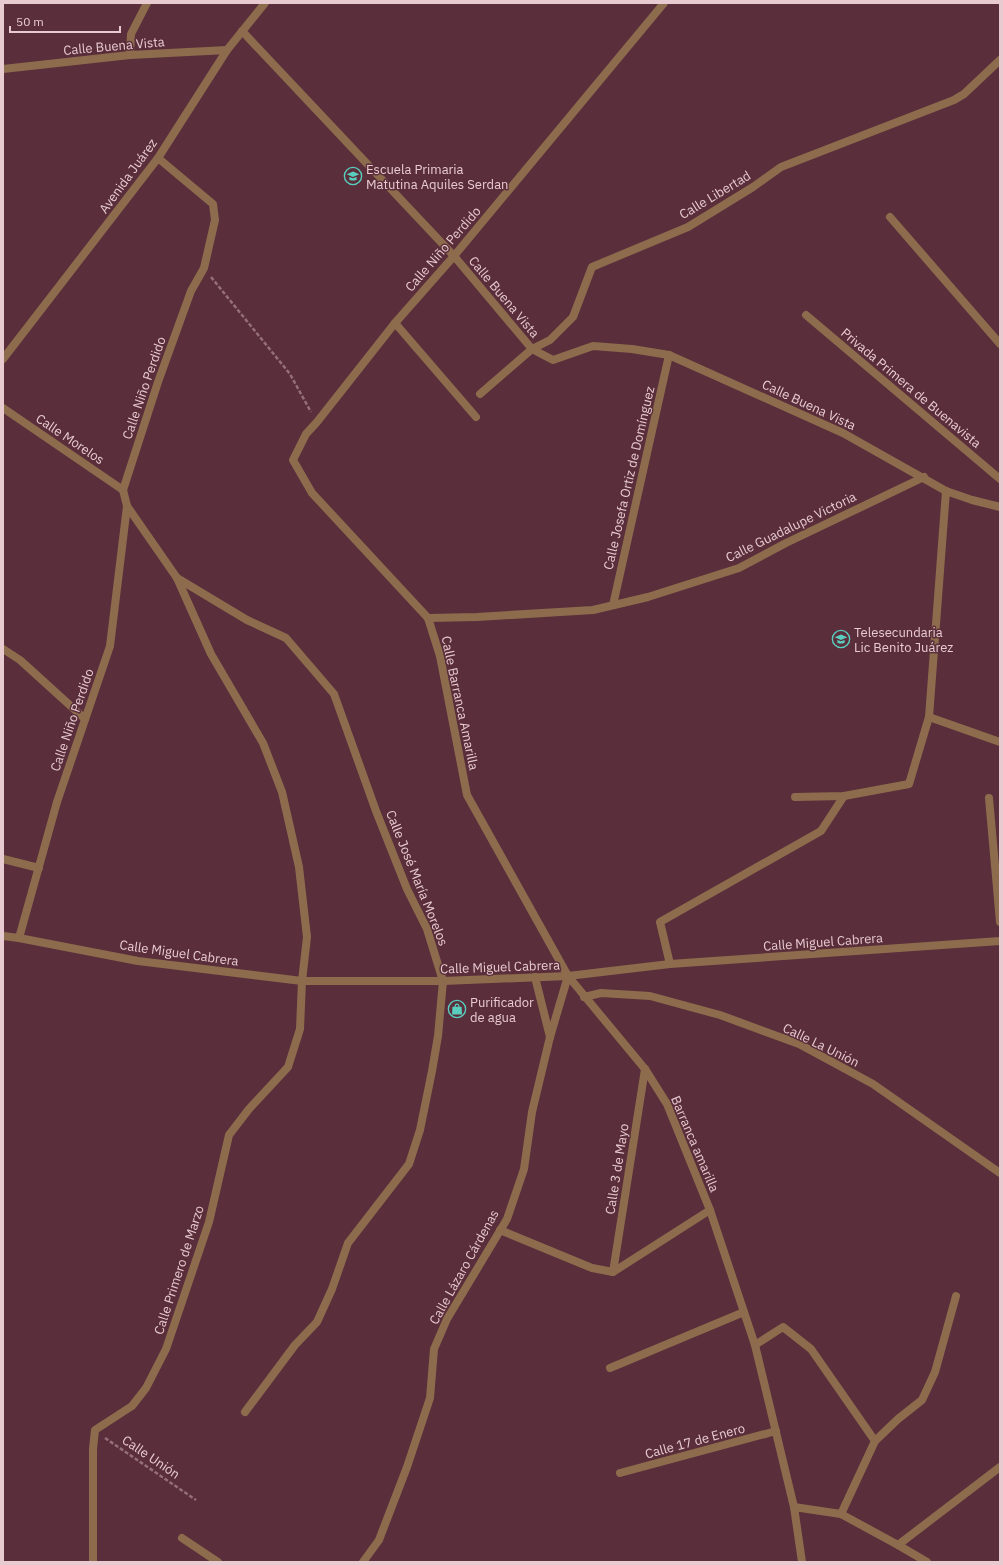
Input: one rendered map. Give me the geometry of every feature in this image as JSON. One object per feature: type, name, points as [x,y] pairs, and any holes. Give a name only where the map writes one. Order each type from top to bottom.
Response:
[{"type":"street","points":[[130,55],[131,34],[147,3]]},
{"type":"street","name":"Avenida Juárez","points":[[3,359],[158,158],[227,50],[265,3]]},
{"type":"street","name":"Calle Niño Perdido","points":[[293,460],[306,434],[396,323],[454,256],[664,3]]},
{"type":"street","name":"Calle Buena Vista","points":[[242,31],[454,256],[532,349],[553,360],[592,346],[632,349],[669,355],[843,433],[924,477],[946,491],[972,500],[1000,507]]},
{"type":"street","name":"Calle Buena Vista","points":[[3,70],[130,55],[227,50]]},
{"type":"street","name":"Calle Libertad","points":[[480,394],[532,349],[550,340],[573,318],[592,267],[688,227],[781,168],[954,100],[964,94],[1000,60]]},
{"type":"street","name":"Calle Niño Perdido","points":[[123,490],[158,382],[191,291],[204,268],[215,220],[213,204],[158,158]]},
{"type":"street","points":[[890,216],[1000,344]]},
{"type":"street","name":"Privada Primera de Buenavista","points":[[806,315],[1000,479]]},
{"type":"street","points":[[396,323],[476,417]]},
{"type":"street","name":"Calle Josefa Ortiz de Domínguez","points":[[613,605],[669,355]]},
{"type":"street","name":"Calle Morelos","points":[[3,408],[123,490]]},
{"type":"street","name":"Calle Barranca Amarilla","points":[[293,460],[312,494],[428,618],[440,656],[467,795],[568,976]]},
{"type":"street","name":"Calle Guadalupe Victoria","points":[[428,618],[477,617],[594,610],[648,597],[739,568],[786,543],[924,477]]},
{"type":"street","points":[[123,490],[126,506],[177,578]]},
{"type":"street","points":[[795,797],[844,796],[909,784],[929,717],[946,491]]},
{"type":"street","name":"Calle Niño Perdido","points":[[19,938],[57,802],[110,646],[126,506]]},
{"type":"street","name":"Calle Primero de Marzo","points":[[95,1430],[132,1406],[146,1388],[166,1348],[209,1222],[229,1135],[249,1109],[288,1067],[300,1029],[302,981],[307,937],[299,867],[282,792],[263,743],[211,654],[177,578]]},
{"type":"street","name":"Calle José María Morelos","points":[[177,578],[247,620],[286,638],[334,694],[376,811],[407,890],[428,929],[443,981],[432,1072],[420,1130],[409,1164],[348,1243],[332,1289],[317,1322],[295,1345],[245,1412]]},
{"type":"street","points":[[3,649],[20,660],[85,719]]},
{"type":"street","points":[[929,717],[1000,742]]},
{"type":"street","points":[[670,964],[660,922],[821,831],[844,796]]},
{"type":"street","points":[[989,798],[1000,922]]},
{"type":"street","points":[[3,858],[39,868]]},
{"type":"street","name":"Calle Miguel Cabrera","points":[[3,936],[138,961],[302,981],[443,981],[568,976],[670,964],[1000,941]]},
{"type":"street","name":"Barranca amarilla","points":[[568,976],[644,1069],[667,1104],[710,1210],[755,1345]]},
{"type":"street","name":"Calle Lázaro Cárdenas","points":[[363,1562],[379,1540],[407,1467],[430,1398],[434,1349],[447,1319],[507,1219],[524,1169],[532,1112],[550,1037],[568,976]]},
{"type":"street","points":[[535,977],[550,1037]]},
{"type":"street","name":"Calle La Unión","points":[[584,997],[601,993],[650,996],[720,1015],[799,1044],[873,1084],[1000,1173]]},
{"type":"street","name":"Calle 3 de Mayo","points":[[613,1272],[644,1069]]},
{"type":"street","points":[[500,1230],[592,1268],[613,1272],[710,1210]]},
{"type":"street","points":[[841,1514],[875,1441],[898,1419],[922,1400],[935,1372],[956,1296]]},
{"type":"street","points":[[610,1368],[744,1312]]},
{"type":"street","points":[[802,1562],[794,1507],[755,1345],[783,1327],[811,1349],[875,1441]]},
{"type":"street","points":[[93,1562],[93,1449],[95,1430]]},
{"type":"street","name":"Calle 17 de Enero","points":[[620,1473],[776,1431]]},
{"type":"street","points":[[898,1545],[1000,1467]]},
{"type":"street","points":[[794,1507],[841,1514],[927,1562]]},
{"type":"street","points":[[182,1538],[218,1562]]},
{"type":"path","points":[[204,268],[290,374],[317,422]]},
{"type":"path","name":"Calle Unión","points":[[95,1430],[196,1500]]},
{"type":"place","name":"Escuela Primaria Matutina Aquiles Serdan","points":[[353,176]]},
{"type":"place","name":"Telesecundaria Lic Benito Juárez","points":[[841,639]]},
{"type":"place","name":"Purificador de agua","points":[[457,1009]]}]
